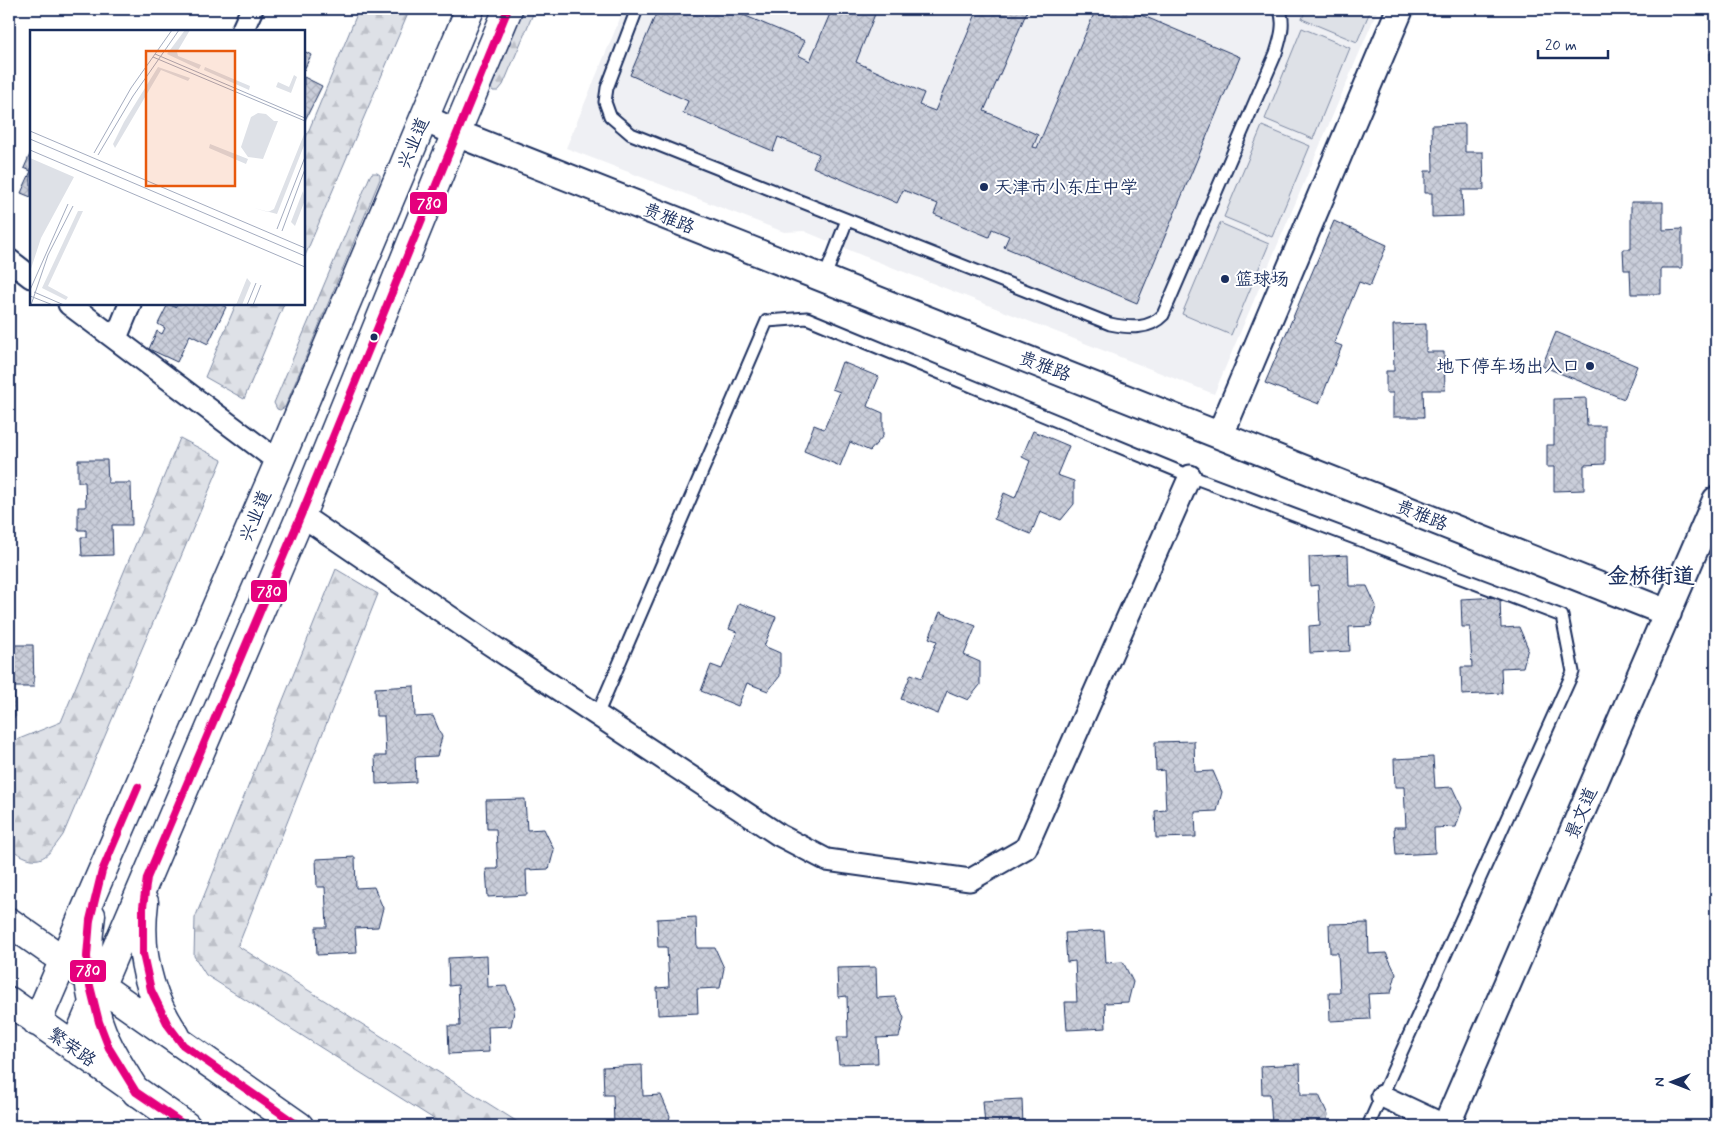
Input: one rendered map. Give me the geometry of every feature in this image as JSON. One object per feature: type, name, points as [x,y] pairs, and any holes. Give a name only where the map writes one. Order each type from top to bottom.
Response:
[{"type":"main road","name":"兴业道","points":[[37,1022],[279,462],[470,9]]},
{"type":"main road","name":"兴业道","points":[[74,1048],[94,990],[146,878],[300,515],[508,9]]},
{"type":"main road","points":[[102,871],[90,920],[87,956],[98,1022],[109,1048],[136,1092]]},
{"type":"main road","points":[[146,878],[142,940],[146,972],[151,990],[160,1010],[168,1025],[183,1045]]},
{"type":"main road","points":[[9,922],[63,960],[94,990],[183,1045],[299,1126]]},
{"type":"main road","name":"繁荣路","points":[[9,1001],[186,1126]]},
{"type":"street","points":[[242,30],[252,9]]},
{"type":"street","points":[[1220,435],[1400,9]]},
{"type":"street","name":"贵雅路","points":[[424,118],[456,133],[1668,613]]},
{"type":"street","points":[[9,260],[30,275]]},
{"type":"street","points":[[70,305],[279,462]]},
{"type":"street","points":[[116,338],[130,305]]},
{"type":"street","points":[[300,515],[488,643],[779,835],[827,860],[970,880],[1026,848],[1190,476]]},
{"type":"street","name":"景文道","points":[[1446,1126],[1716,500]]},
{"type":"street","points":[[1382,1096],[1446,1126]]},
{"type":"lane","points":[[637,9],[606,88],[605,102],[610,116],[631,134],[1110,324],[1126,327],[1143,326],[1156,322],[1163,315],[1276,53],[1282,30],[1280,9]]},
{"type":"lane","points":[[824,279],[847,220]]},
{"type":"lane","points":[[597,715],[767,321],[807,318],[1190,476],[1562,616],[1573,672],[1368,1126]]},
{"type":"shaded area","name":"天津市小东庄中学","points":[[624,9],[1378,9],[1214,394],[804,231],[784,232],[566,148]]},
{"type":"green space","points":[[359,9],[410,9],[305,256],[305,140]]},
{"type":"green space","points":[[520,9],[535,9],[503,85],[498,91],[493,91],[490,87]]},
{"type":"green space","points":[[1306,9],[1371,9],[1357,42],[1302,19]]},
{"type":"green space","points":[[1302,28],[1350,48],[1313,139],[1265,119]]},
{"type":"green space","name":"篮球场","points":[[1262,126],[1310,146],[1272,237],[1224,217]]},
{"type":"green space","points":[[372,173],[380,175],[380,179],[285,407],[280,410],[277,409],[274,403]]},
{"type":"green space","name":"篮球场","points":[[1220,223],[1269,244],[1231,335],[1182,314]]},
{"type":"green space","points":[[236,305],[284,305],[244,399],[205,377]]},
{"type":"green space","points":[[180,438],[222,460],[63,835],[45,856],[40,859],[27,858],[9,848],[9,743],[61,722]]},
{"type":"green space","points":[[336,569],[378,594],[238,946],[524,1126],[445,1126],[206,975],[194,956],[195,918]]},
{"type":"building","points":[[658,9],[685,9],[690,11],[691,9],[735,9],[734,11],[805,41],[798,55],[810,61],[832,9],[877,9],[856,62],[924,93],[919,105],[935,111],[978,9],[1028,9],[984,111],[1038,135],[1033,147],[1037,148],[1096,9],[1127,9],[1240,57],[1137,303],[1004,247],[1009,236],[992,229],[989,237],[934,214],[938,204],[903,190],[897,203],[813,167],[819,154],[778,137],[773,151],[683,113],[688,101],[630,75]]},
{"type":"building","points":[[1528,9],[1558,9],[1558,12],[1528,12]]},
{"type":"building","points":[[305,52],[311,55],[305,68]]},
{"type":"building","points":[[1710,53],[1716,53],[1716,75],[1711,75]]},
{"type":"building","points":[[305,78],[322,86],[305,120]]},
{"type":"building","points":[[1465,124],[1465,152],[1483,152],[1484,190],[1462,190],[1463,216],[1432,217],[1432,193],[1425,193],[1425,171],[1433,171],[1432,125]]},
{"type":"building","points":[[30,154],[30,171],[24,168]]},
{"type":"building","points":[[30,173],[30,197],[21,193]]},
{"type":"building","points":[[1631,202],[1663,202],[1663,230],[1682,229],[1682,268],[1661,268],[1661,294],[1631,294],[1630,270],[1624,270],[1623,249],[1631,249]]},
{"type":"building","points":[[1334,221],[1387,245],[1370,286],[1359,282],[1334,343],[1342,346],[1319,404],[1265,383]]},
{"type":"building","points":[[168,305],[175,307],[176,305],[222,305],[226,307],[208,344],[190,335],[177,362],[149,349],[157,331],[162,334],[165,328],[158,324]]},
{"type":"building","points":[[1426,324],[1426,352],[1444,352],[1445,390],[1423,390],[1424,417],[1393,417],[1393,393],[1386,393],[1386,371],[1394,371],[1393,325]]},
{"type":"building","name":"地下停车场出入口","points":[[1556,332],[1637,366],[1624,399],[1542,366]]},
{"type":"building","points":[[842,362],[879,377],[867,406],[883,413],[883,436],[870,451],[850,442],[840,466],[804,451],[814,425],[824,429],[840,392],[832,389]]},
{"type":"building","points":[[1586,398],[1587,426],[1605,426],[1605,464],[1584,465],[1584,490],[1554,491],[1554,467],[1547,467],[1547,445],[1554,445],[1554,399]]},
{"type":"building","points":[[1033,431],[1069,446],[1057,475],[1074,481],[1074,504],[1061,520],[1040,511],[1031,534],[994,519],[1004,493],[1015,498],[1030,461],[1022,457]]},
{"type":"building","points":[[78,460],[107,460],[108,483],[131,483],[132,525],[112,525],[113,555],[82,556],[81,537],[86,537],[86,530],[78,530],[78,507],[86,507],[85,482],[78,482]]},
{"type":"building","points":[[1348,555],[1349,586],[1367,586],[1376,606],[1371,626],[1349,627],[1350,651],[1310,653],[1309,626],[1320,625],[1318,585],[1310,586],[1309,557]]},
{"type":"building","points":[[1500,597],[1501,628],[1519,627],[1528,648],[1523,667],[1501,668],[1502,693],[1462,695],[1461,667],[1472,667],[1470,627],[1462,627],[1461,599]]},
{"type":"building","points":[[739,603],[776,617],[764,646],[780,653],[780,676],[768,691],[747,683],[738,706],[701,691],[711,665],[722,669],[737,632],[729,629]]},
{"type":"building","points":[[940,612],[976,626],[964,655],[980,662],[980,685],[968,700],[947,691],[938,714],[901,699],[911,674],[922,678],[937,641],[929,638]]},
{"type":"building","points":[[9,622],[10,645],[33,645],[34,687],[14,687],[15,717],[9,718]]},
{"type":"building","points":[[414,686],[415,717],[433,716],[442,737],[437,756],[415,757],[416,782],[376,784],[375,756],[386,756],[384,716],[376,716],[375,688]]},
{"type":"building","points":[[1194,741],[1195,772],[1213,771],[1222,792],[1217,811],[1195,812],[1196,837],[1156,838],[1155,811],[1166,810],[1164,770],[1156,771],[1155,742]]},
{"type":"building","points":[[1433,757],[1435,788],[1452,787],[1462,808],[1456,827],[1434,828],[1435,853],[1396,855],[1394,827],[1406,827],[1404,787],[1395,787],[1394,759]]},
{"type":"building","points":[[525,799],[527,830],[544,829],[554,850],[549,869],[526,870],[527,895],[488,897],[486,869],[498,869],[496,829],[487,829],[486,800]]},
{"type":"building","points":[[355,857],[356,888],[374,887],[383,908],[378,927],[355,928],[357,953],[317,955],[316,927],[327,927],[325,887],[317,887],[316,859]]},
{"type":"building","points":[[696,917],[697,948],[715,948],[724,968],[720,988],[697,989],[698,1013],[658,1015],[657,988],[669,987],[667,947],[658,947],[657,919]]},
{"type":"building","points":[[1368,923],[1369,954],[1386,953],[1396,974],[1391,993],[1368,994],[1370,1019],[1330,1021],[1329,993],[1340,993],[1338,953],[1330,953],[1329,924]]},
{"type":"building","points":[[1104,931],[1106,963],[1123,962],[1133,982],[1128,1002],[1105,1003],[1106,1028],[1067,1030],[1065,1002],[1077,1002],[1075,961],[1067,962],[1065,933]]},
{"type":"building","points":[[487,956],[488,987],[506,986],[515,1007],[511,1026],[488,1027],[489,1052],[449,1054],[448,1026],[460,1026],[458,985],[449,986],[448,958]]},
{"type":"building","points":[[876,967],[877,998],[895,997],[904,1018],[899,1037],[877,1038],[878,1063],[839,1064],[837,1037],[848,1037],[847,996],[838,997],[837,968]]},
{"type":"building","points":[[1300,1064],[1301,1095],[1319,1095],[1328,1115],[1325,1126],[1272,1126],[1270,1094],[1262,1094],[1261,1066]]},
{"type":"building","points":[[642,1065],[643,1096],[661,1095],[670,1116],[668,1126],[614,1126],[613,1095],[604,1095],[603,1067]]},
{"type":"building","points":[[1022,1099],[1023,1126],[985,1126],[983,1101]]},
{"type":"transit line","name":"780","points":[[299,1126],[183,1045],[168,1025],[151,990],[143,954],[143,907],[147,878],[301,515],[508,9]]},
{"type":"transit line","name":"780","points":[[138,787],[102,871],[90,920],[87,956],[88,978],[99,1022],[109,1048],[136,1092],[186,1126]]},
{"type":"place","name":"天津市小东庄中学","points":[[984,187]]},
{"type":"place","name":"篮球场","points":[[1225,279]]},
{"type":"place","name":"地下停车场出入口","points":[[1590,366]]},
{"type":"district","name":"金桥街道","points":[[1651,575]]}]
